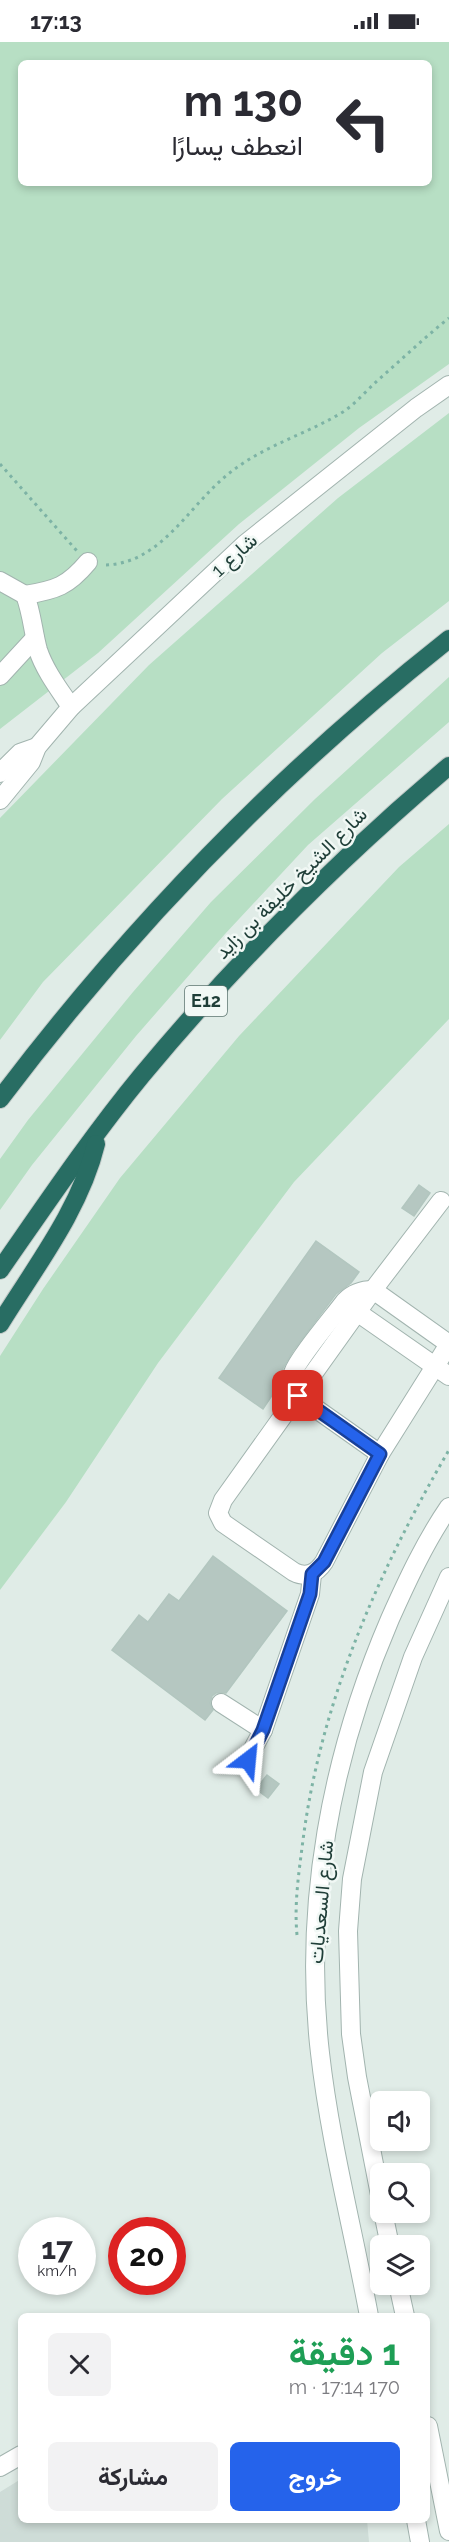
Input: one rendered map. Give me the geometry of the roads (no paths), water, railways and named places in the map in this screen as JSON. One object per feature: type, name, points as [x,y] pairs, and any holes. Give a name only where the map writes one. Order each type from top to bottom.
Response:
[{"type":"highway","points":[[0,1099],[109,962],[215,847],[316,751],[449,639]]},
{"type":"highway","name":"شارع الشيخ خليفة بن زايد","points":[[0,1270],[99,1131],[183,1027],[273,929],[371,834],[449,766]]},
{"type":"highway","points":[[0,1324],[73,1206],[89,1167],[99,1131]]},
{"type":"street","name":"شارع 1","points":[[0,800],[31,762],[38,747],[71,707],[245,544],[416,408],[449,386]]},
{"type":"street","points":[[25,595],[63,586],[75,577],[88,562]]},
{"type":"street","points":[[0,581],[25,595],[35,638],[45,667],[71,707]]},
{"type":"street","points":[[0,676],[35,638]]},
{"type":"street","name":"شارع 1","points":[[0,773],[20,753],[38,747]]},
{"type":"street","points":[[312,1574],[294,1572],[227,1526],[220,1519],[218,1512],[223,1500],[372,1290],[437,1206]]},
{"type":"street","points":[[248,1760],[263,1730],[310,1594],[312,1574],[324,1562],[380,1454],[442,1371],[449,1344],[372,1290],[360,1291],[349,1297],[299,1362],[292,1382],[298,1396],[380,1454]]},
{"type":"street","points":[[357,1312],[442,1371]]},
{"type":"street","name":"شارع السعديات","points":[[368,2313],[327,2105],[320,2053],[316,2005],[315,1927],[320,1872],[339,1764],[373,1662],[408,1580],[449,1507]]},
{"type":"street","name":"شارع السعديات","points":[[374,2163],[351,2034],[348,1942],[352,1879],[373,1772],[413,1657],[449,1577]]},
{"type":"street","points":[[221,1703],[263,1730]]},
{"type":"street","points":[[400,2295],[404,2313]]},
{"type":"street","points":[[430,2436],[449,2530]]},
{"type":"street","points":[[0,2467],[18,2457]]},
{"type":"street","points":[[417,2523],[420,2542]]}]
